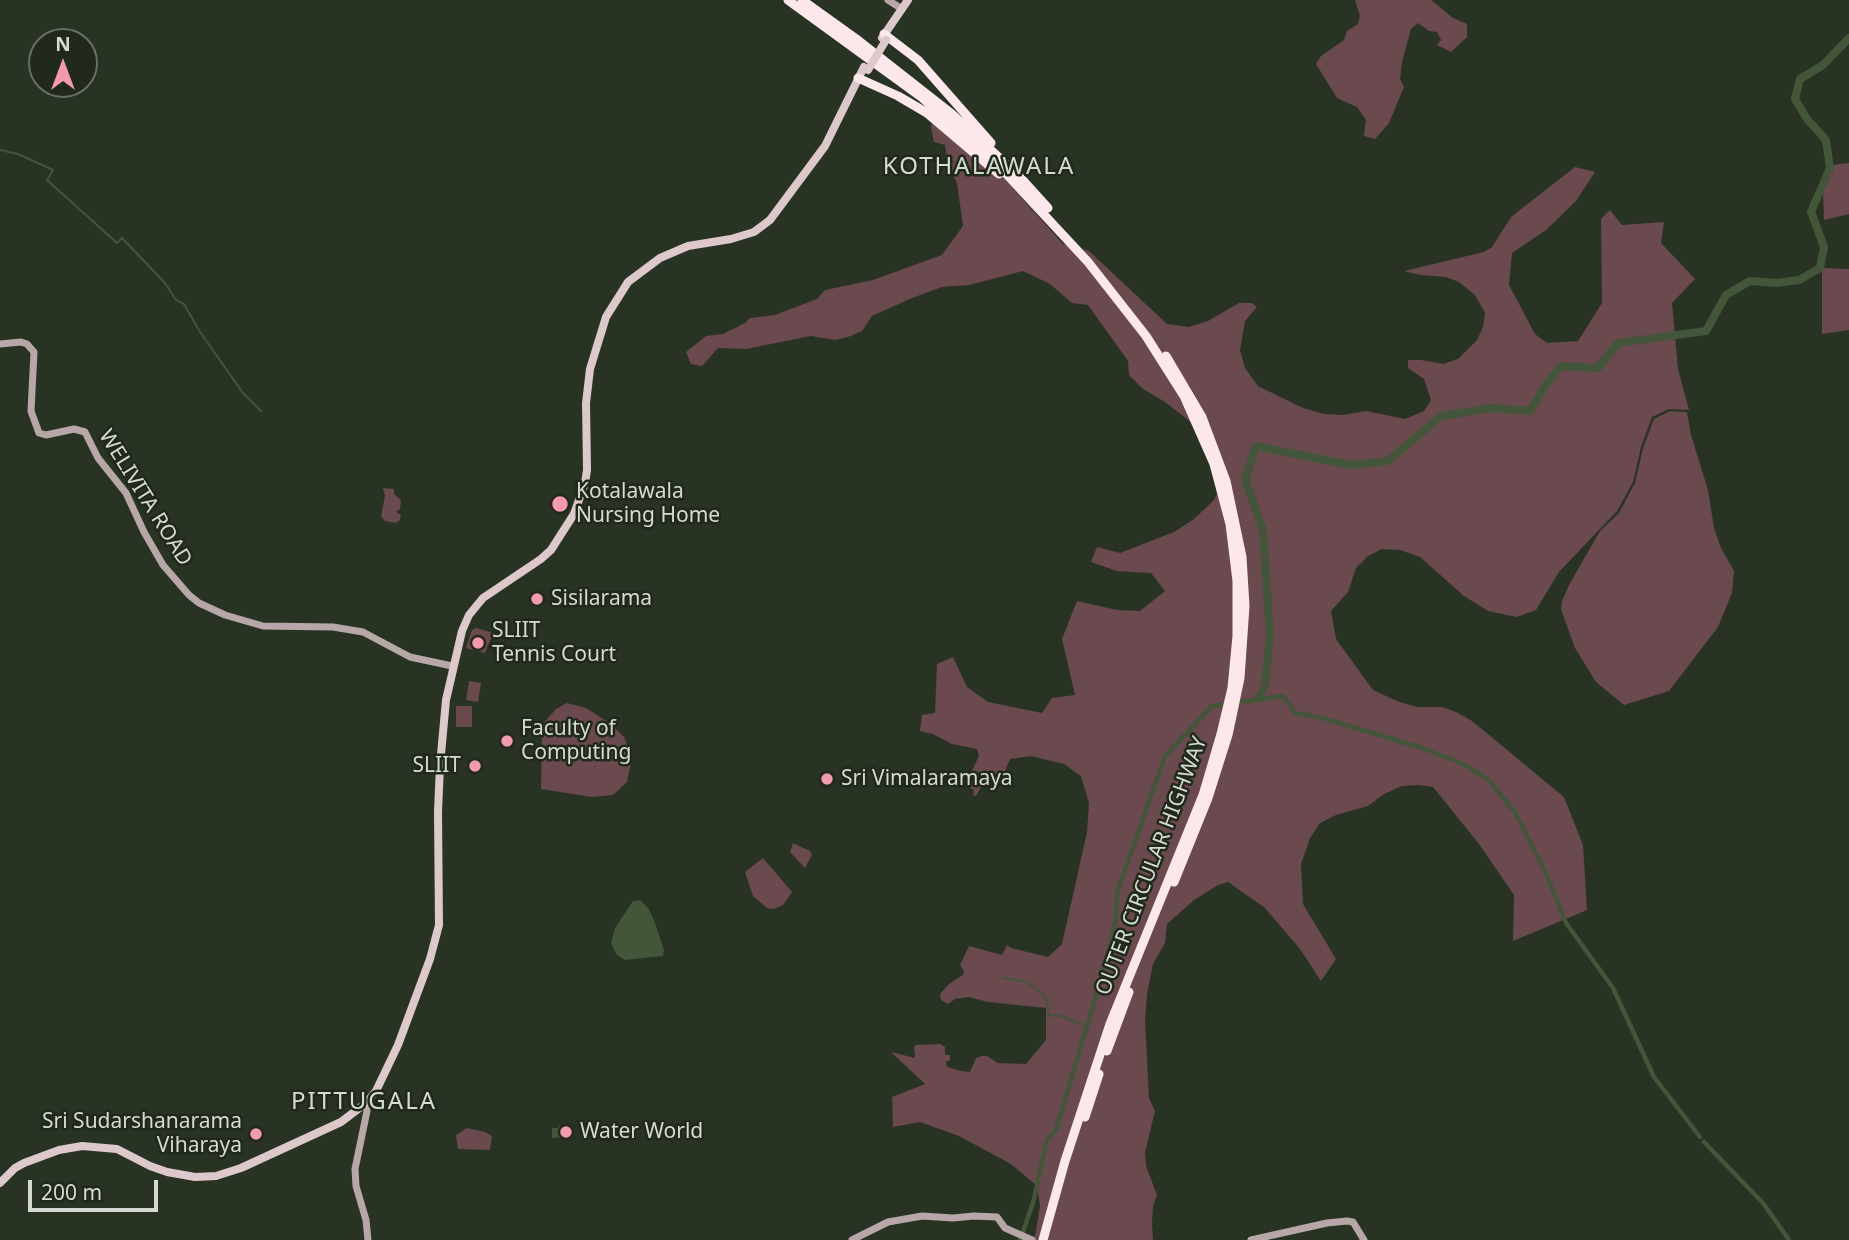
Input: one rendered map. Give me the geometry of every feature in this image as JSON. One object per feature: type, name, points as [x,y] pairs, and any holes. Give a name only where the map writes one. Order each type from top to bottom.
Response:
[{"type":"highway","name":"OUTER CIRCULAR HIGHWAY","points":[[788,0],[920,96],[997,164],[1111,281],[1176,370],[1202,417],[1220,462],[1236,522],[1242,557],[1245,616],[1240,678],[1223,752],[1208,798],[1109,1046],[1077,1142],[1049,1240]]},
{"type":"highway","name":"OUTER CIRCULAR HIGHWAY","points":[[802,0],[925,91],[1019,176],[1106,283],[1170,373],[1196,421],[1214,464],[1226,505],[1235,557],[1238,606],[1233,676],[1217,750],[1203,794],[1110,1024],[1065,1161],[1043,1240]]},
{"type":"highway","points":[[885,37],[918,60],[1019,176]]},
{"type":"highway","points":[[860,79],[927,113],[1046,214]]},
{"type":"main road","points":[[0,1183],[24,1163],[58,1150],[82,1146],[117,1149],[150,1167],[167,1172],[195,1177],[216,1177],[331,1127],[366,1103],[380,1084],[394,1056],[438,929],[439,774],[452,666],[462,631],[483,598],[541,559],[554,545],[574,514],[587,470],[586,403],[590,369],[601,330],[614,301],[631,278],[660,258],[688,246],[747,234],[770,220],[825,146],[852,92],[908,0]]},
{"type":"street","points":[[888,0],[900,12]]},
{"type":"street","name":"WELIVITA ROAD","points":[[0,344],[21,342],[32,347],[31,411],[41,435],[66,429],[85,432],[97,458],[126,493],[163,565],[199,603],[225,615],[263,626],[333,626],[353,630],[378,639],[410,657],[452,666]]},
{"type":"street","points":[[366,1103],[367,1111],[355,1169],[368,1240]]},
{"type":"street","points":[[852,1240],[888,1222],[922,1216],[993,1216],[1014,1234],[1032,1240]]},
{"type":"street","points":[[1251,1240],[1347,1221],[1353,1222],[1364,1240]]},
{"type":"shaded area","points":[[1355,0],[1431,0],[1453,18],[1467,24],[1467,37],[1451,52],[1437,45],[1441,40],[1437,32],[1429,31],[1418,23],[1411,29],[1402,62],[1400,79],[1404,87],[1389,123],[1375,139],[1364,136],[1366,120],[1357,107],[1337,98],[1316,64],[1321,56],[1344,40],[1347,31],[1358,24],[1360,16]]},
{"type":"shaded area","points":[[934,118],[1002,176],[1063,244],[1089,251],[1167,324],[1189,327],[1208,321],[1239,303],[1252,303],[1257,307],[1245,321],[1240,350],[1245,368],[1258,386],[1303,408],[1324,414],[1343,415],[1366,411],[1405,419],[1424,411],[1431,400],[1424,379],[1408,368],[1408,360],[1443,364],[1458,359],[1477,340],[1485,313],[1475,295],[1459,282],[1446,277],[1404,271],[1484,252],[1492,247],[1511,217],[1575,167],[1595,172],[1576,201],[1546,230],[1512,253],[1509,285],[1535,334],[1547,343],[1578,341],[1602,303],[1601,219],[1610,210],[1622,225],[1664,222],[1661,243],[1695,279],[1672,303],[1678,369],[1689,410],[1669,409],[1652,417],[1641,447],[1633,482],[1617,511],[1559,572],[1536,610],[1517,617],[1488,611],[1464,596],[1420,557],[1400,550],[1382,549],[1368,556],[1356,568],[1348,592],[1331,611],[1336,639],[1373,690],[1417,707],[1442,707],[1456,712],[1472,721],[1564,797],[1583,845],[1587,910],[1513,941],[1514,895],[1479,844],[1433,787],[1419,785],[1402,786],[1384,794],[1368,806],[1336,815],[1320,823],[1310,838],[1301,864],[1303,904],[1336,959],[1321,981],[1300,949],[1265,908],[1228,882],[1194,900],[1167,924],[1165,943],[1153,964],[1147,994],[1145,1021],[1149,1098],[1155,1111],[1145,1152],[1146,1166],[1157,1195],[1153,1206],[1153,1240],[1021,1240],[1035,1236],[1040,1206],[1037,1186],[1011,1164],[959,1136],[920,1122],[893,1127],[892,1097],[925,1084],[891,1052],[915,1058],[916,1045],[940,1044],[945,1047],[945,1055],[950,1055],[950,1060],[946,1062],[947,1067],[970,1072],[976,1058],[982,1056],[998,1063],[1026,1064],[1046,1040],[1046,1008],[988,1002],[969,997],[955,999],[948,1004],[941,1000],[940,994],[963,975],[964,971],[960,965],[969,946],[1002,955],[1007,945],[1048,957],[1062,944],[1087,832],[1089,803],[1081,776],[1064,764],[1031,756],[1010,759],[1000,783],[989,779],[976,796],[973,795],[974,790],[970,788],[974,777],[970,775],[979,756],[977,749],[952,744],[933,734],[920,731],[922,715],[935,713],[937,664],[953,657],[967,687],[988,702],[1042,713],[1052,698],[1075,695],[1062,639],[1077,601],[1117,610],[1140,611],[1165,591],[1151,573],[1117,571],[1091,562],[1097,547],[1120,553],[1174,532],[1194,519],[1214,500],[1222,485],[1212,443],[1187,419],[1143,389],[1129,375],[1128,361],[1088,305],[1072,303],[1050,284],[1023,271],[969,285],[942,287],[912,298],[872,316],[862,331],[848,337],[835,340],[811,336],[746,349],[718,348],[702,366],[691,364],[686,352],[706,336],[723,334],[750,318],[775,315],[817,299],[825,290],[873,280],[942,255],[963,226],[957,183],[948,165],[945,145],[934,142],[931,127]]},
{"type":"shaded area","points":[[1849,163],[1849,214],[1824,220],[1823,191],[1833,165]]},
{"type":"shaded area","points":[[1822,268],[1849,269],[1849,330],[1822,334]]},
{"type":"shaded area","points":[[1670,411],[1687,412],[1691,435],[1708,490],[1714,528],[1734,571],[1732,593],[1718,627],[1669,691],[1624,705],[1596,682],[1575,648],[1561,609],[1562,601],[1600,531],[1619,513],[1635,483],[1643,448],[1654,419]]},
{"type":"shaded area","points":[[383,488],[394,489],[394,494],[401,500],[400,509],[396,512],[401,515],[400,520],[396,523],[385,521],[381,516],[385,496]]},
{"type":"shaded area","name":"SLIIT Tennis Court","points":[[476,628],[493,633],[485,653],[466,648],[472,630]]},
{"type":"shaded area","points":[[469,681],[481,683],[478,702],[466,700]]},
{"type":"shaded area","points":[[567,703],[586,708],[611,724],[624,737],[632,758],[627,782],[613,795],[592,797],[541,789],[542,725],[556,709]]},
{"type":"shaded area","points":[[456,706],[472,706],[472,727],[456,727]]},
{"type":"shaded area","points":[[793,843],[810,851],[812,855],[805,868],[790,852]]},
{"type":"shaded area","points":[[763,858],[792,892],[783,905],[774,909],[767,908],[753,896],[745,872]]},
{"type":"shaded area","points":[[640,900],[654,920],[664,950],[663,956],[625,960],[616,954],[611,943],[615,928],[633,901]]},
{"type":"shaded area","points":[[559,1125],[570,1127],[570,1137],[552,1138],[552,1128],[558,1128]]},
{"type":"shaded area","points":[[467,1128],[492,1136],[490,1150],[458,1149],[456,1135]]},
{"type":"waterway","points":[[1258,699],[1265,685],[1270,636],[1263,530],[1245,479],[1256,446],[1350,465],[1388,461],[1441,416],[1490,408],[1530,411],[1561,366],[1598,368],[1618,343],[1706,331],[1726,295],[1750,281],[1776,283],[1799,280],[1820,268],[1824,247],[1811,212],[1830,168],[1826,140],[1807,119],[1795,99],[1800,79],[1823,65],[1849,38]]},
{"type":"waterway","points":[[0,150],[18,154],[53,170],[47,180],[117,243],[122,238],[165,283],[176,300],[184,304],[200,332],[243,393],[261,411]]},
{"type":"waterway","points":[[1020,1240],[1033,1203],[1047,1140],[1056,1130],[1107,959],[1116,918],[1117,893],[1165,756],[1212,706],[1283,696],[1295,713],[1323,718],[1422,748],[1461,763],[1488,779],[1516,814],[1544,869],[1566,923],[1613,988],[1654,1077],[1700,1137]]},
{"type":"waterway","points":[[1004,978],[1027,982],[1041,993],[1047,1001],[1049,1016],[1057,1015],[1087,1026]]},
{"type":"waterway","points":[[1704,1142],[1763,1203],[1789,1240]]},
{"type":"place","name":"Kotalawala Nursing Home","points":[[560,504]]},
{"type":"place","name":"Sisilarama","points":[[537,599]]},
{"type":"place","name":"SLIIT Tennis Court","points":[[478,643]]},
{"type":"place","name":"Faculty of Computing","points":[[507,741]]},
{"type":"place","name":"SLIIT","points":[[475,766]]},
{"type":"place","name":"Sri Vimalaramaya","points":[[827,779]]},
{"type":"place","name":"Water World","points":[[566,1132]]},
{"type":"place","name":"Sri Sudarshanarama Viharaya","points":[[256,1134]]},
{"type":"district","name":"KOTHALAWALA","points":[[979,167]]},
{"type":"district","name":"PITTUGALA","points":[[364,1102]]}]
